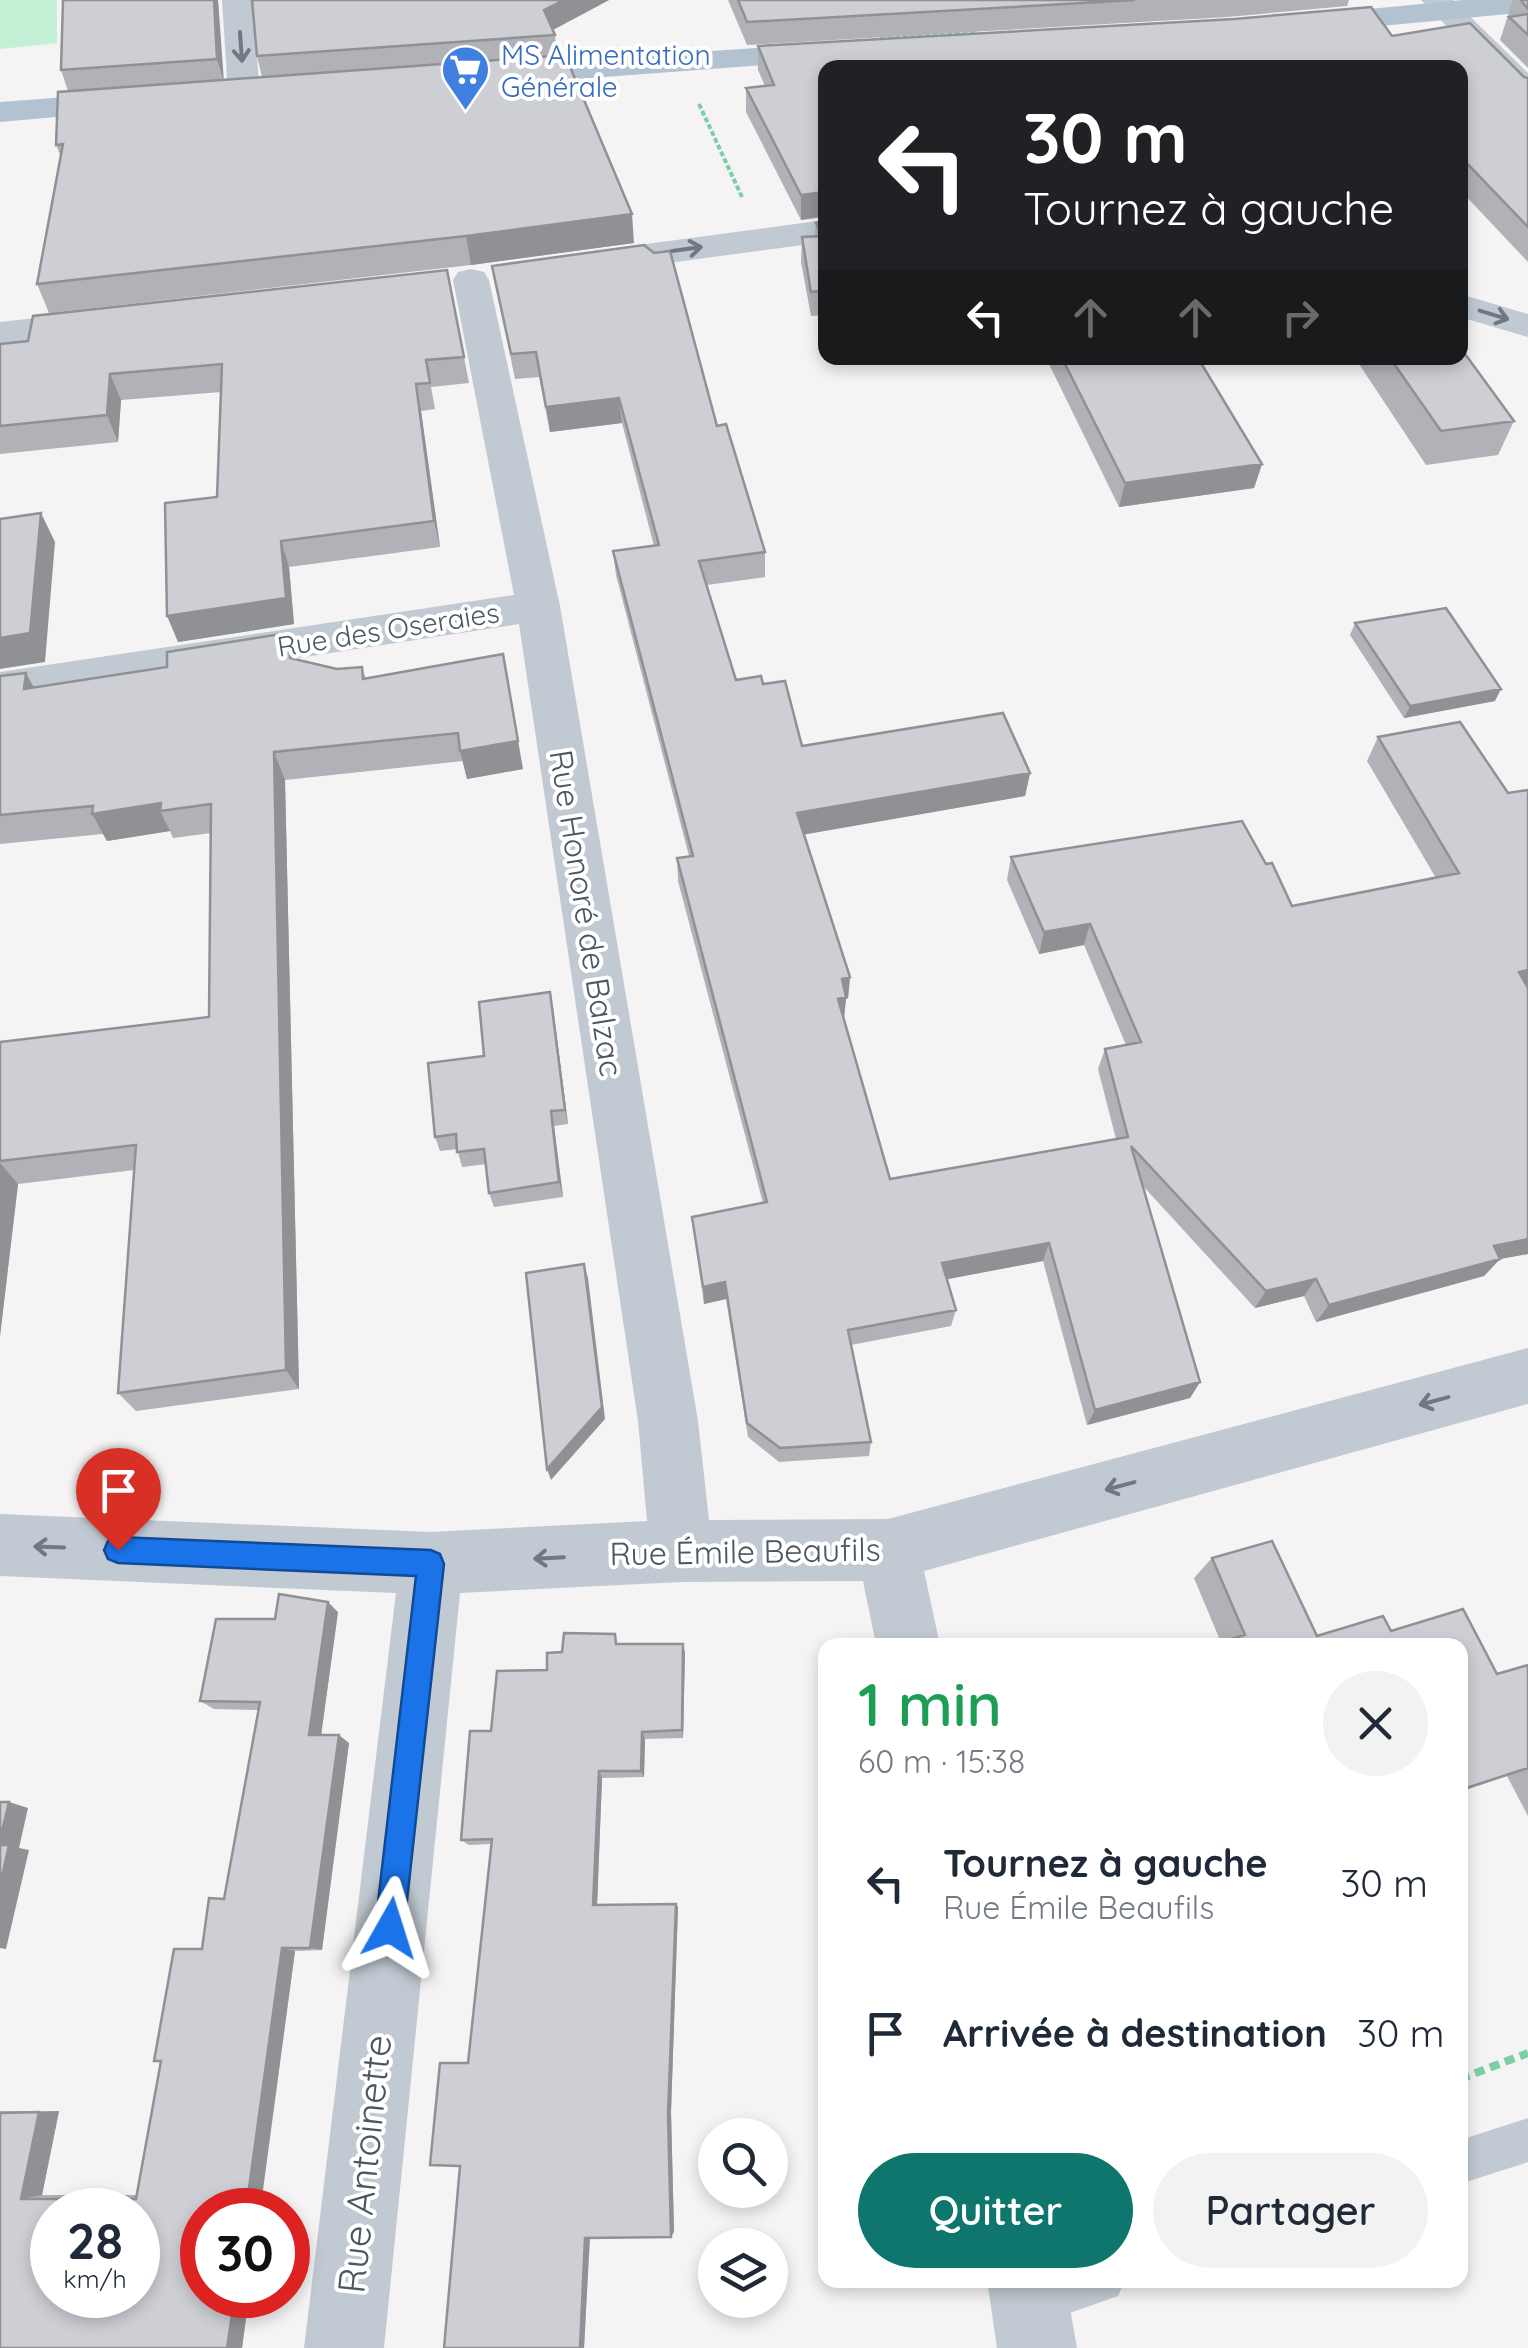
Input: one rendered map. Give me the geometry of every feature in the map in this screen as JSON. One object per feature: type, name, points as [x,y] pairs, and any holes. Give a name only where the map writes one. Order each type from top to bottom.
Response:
[{"type":"main road","points":[[1267,27],[1399,8],[1528,3]]},
{"type":"main road","points":[[468,77],[679,62],[902,36]]},
{"type":"main road","points":[[228,94],[280,90]]},
{"type":"main road","points":[[0,112],[162,100]]},
{"type":"street","points":[[228,94],[237,0]]},
{"type":"street","points":[[1442,6],[1528,91]]},
{"type":"street","points":[[568,266],[818,232]]},
{"type":"street","name":"Rue Honoré de Balzac","points":[[474,279],[538,606],[668,1421],[681,1551]]},
{"type":"street","points":[[1468,307],[1528,326]]},
{"type":"street","points":[[0,334],[136,318]]},
{"type":"street","name":"Rue des Oseraies","points":[[0,688],[538,606]]},
{"type":"street","name":"Rue Émile Beaufils","points":[[0,1545],[431,1564],[681,1551],[888,1550],[1528,1376]]},
{"type":"street","points":[[888,1550],[907,1638]]},
{"type":"street","name":"Rue Antoinette","points":[[344,2348],[431,1564]]},
{"type":"lane","points":[[1468,2159],[1528,2140]]},
{"type":"lane","points":[[1031,2311],[1084,2288]]},
{"type":"path","points":[[679,62],[761,239]]},
{"type":"path","points":[[1468,2075],[1528,2053]]},
{"type":"green space","points":[[0,0],[57,0],[57,43],[0,49]]},
{"type":"building","points":[[63,0],[214,0],[217,59],[61,70]]},
{"type":"building","points":[[252,0],[564,0],[544,10],[555,35],[257,56]]},
{"type":"building","points":[[738,0],[1135,0],[747,22]]},
{"type":"building","points":[[1371,7],[1392,36],[1470,23],[1528,78],[1528,227],[1468,164],[1468,60],[818,60],[818,193],[801,195],[746,88],[774,85],[758,46],[1234,19]]},
{"type":"building","points":[[1528,14],[1528,35],[1509,17]]},
{"type":"building","points":[[565,55],[632,214],[37,284],[63,144],[56,145],[58,92]]},
{"type":"building","points":[[818,236],[818,291],[811,292],[802,237]]},
{"type":"building","points":[[644,245],[654,253],[670,251],[717,426],[726,424],[765,552],[699,561],[736,680],[761,676],[763,684],[785,681],[802,746],[1003,713],[1030,773],[797,813],[850,977],[842,979],[846,997],[838,999],[890,1179],[1128,1137],[1105,1049],[1141,1042],[1090,924],[1044,932],[1011,857],[1242,821],[1266,864],[1272,863],[1292,906],[1459,873],[1378,737],[1460,722],[1508,793],[1528,790],[1528,970],[1519,972],[1528,988],[1528,1239],[1494,1246],[1500,1259],[1329,1305],[1316,1279],[1266,1291],[1131,1146],[1200,1382],[1095,1410],[1049,1243],[942,1263],[956,1310],[848,1330],[871,1442],[780,1448],[747,1423],[725,1282],[703,1287],[692,1217],[767,1202],[677,858],[693,856],[613,551],[659,545],[619,398],[546,407],[536,352],[511,354],[492,266]]},
{"type":"building","points":[[447,270],[464,357],[426,360],[430,383],[416,384],[434,521],[281,541],[286,598],[167,616],[165,503],[217,497],[222,364],[110,374],[107,415],[0,426],[0,344],[28,341],[33,316]]},
{"type":"building","points":[[1468,358],[1514,421],[1441,431],[1395,365],[1468,365]]},
{"type":"building","points":[[1066,365],[1202,365],[1262,464],[1125,483]]},
{"type":"building","points":[[41,513],[30,633],[0,638],[0,519]]},
{"type":"building","points":[[1446,608],[1501,689],[1410,706],[1355,623]]},
{"type":"building","points":[[288,633],[290,658],[337,669],[362,667],[363,679],[503,654],[518,741],[460,751],[458,733],[274,752],[286,1370],[118,1393],[136,1145],[0,1161],[0,1042],[209,1017],[211,804],[160,811],[161,803],[92,814],[93,806],[0,815],[0,676],[26,673],[24,689],[167,667],[167,652]]},
{"type":"building","points":[[550,992],[565,1110],[551,1111],[559,1182],[489,1193],[484,1149],[457,1152],[456,1134],[435,1137],[428,1063],[484,1056],[479,1002]]},
{"type":"building","points":[[584,1264],[602,1407],[547,1469],[526,1273]]},
{"type":"building","points":[[1272,1541],[1317,1636],[1383,1616],[1391,1631],[1463,1609],[1497,1674],[1528,1665],[1528,1768],[1468,1787],[1468,1638],[1234,1638],[1245,1635],[1212,1558]]},
{"type":"building","points":[[279,1594],[328,1602],[309,1735],[339,1735],[310,1948],[282,1948],[249,2188],[180,2188],[180,2318],[232,2318],[227,2348],[0,2348],[0,2113],[39,2112],[21,2199],[30,2199],[30,2318],[160,2318],[160,2188],[138,2188],[161,2061],[154,2061],[174,1949],[202,1949],[209,1898],[224,1899],[260,1702],[200,1701],[216,1619],[275,1619]]},
{"type":"building","points":[[564,1633],[615,1634],[616,1644],[683,1644],[682,1730],[642,1732],[641,1771],[599,1771],[593,1905],[676,1904],[668,2114],[671,2237],[585,2238],[580,2348],[444,2348],[460,2166],[430,2165],[440,2063],[468,2063],[492,1839],[461,1840],[470,1731],[491,1731],[497,1671],[547,1670],[547,1653],[562,1652]]},
{"type":"building","points":[[0,1802],[9,1802],[0,1839]]},
{"type":"building","points":[[0,1845],[9,1845],[0,1885]]},
{"type":"place","name":"MS Alimentation Générale","points":[[466,112]]},
{"type":"route","points":[[118,1550],[431,1564],[390,1928]]}]
